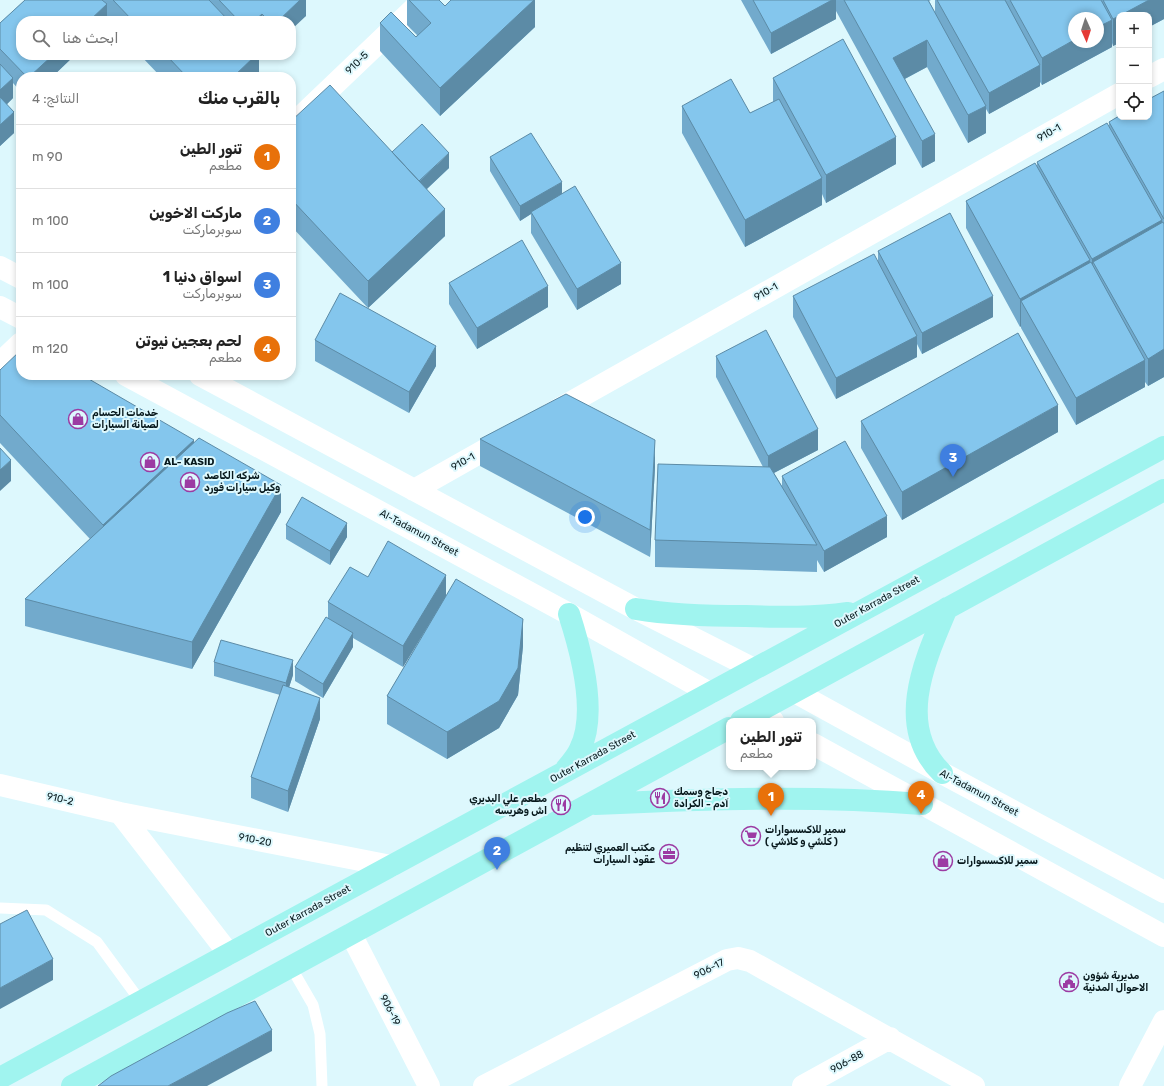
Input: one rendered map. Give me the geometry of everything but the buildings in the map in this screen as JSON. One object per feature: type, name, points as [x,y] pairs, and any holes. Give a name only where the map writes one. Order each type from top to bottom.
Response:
[{"type":"main road","name":"Outer Karrada Street","points":[[0,1078],[1164,447]]},
{"type":"main road","points":[[757,718],[795,692],[1164,490]]},
{"type":"main road","points":[[636,609],[665,614],[804,618],[848,613],[872,605]]},
{"type":"main road","points":[[942,773],[932,763],[926,753],[919,734],[917,697],[925,660],[947,608]]},
{"type":"main road","points":[[564,772],[581,749],[587,724],[585,669],[579,643],[569,614]]},
{"type":"main road","points":[[72,1086],[726,730]]},
{"type":"main road","points":[[590,804],[678,800],[794,798],[860,799],[922,804]]},
{"type":"main road","points":[[96,1086],[121,1060]]},
{"type":"street","name":"910-5","points":[[296,121],[423,0]]},
{"type":"street","points":[[1152,75],[1164,69]]},
{"type":"street","name":"910-1","points":[[414,490],[1116,96]]},
{"type":"street","points":[[0,267],[16,275]]},
{"type":"street","points":[[0,307],[16,315]]},
{"type":"street","points":[[0,363],[16,348]]},
{"type":"street","name":"Al-Tadamun Street","points":[[135,380],[569,614],[710,693]]},
{"type":"street","points":[[209,380],[636,609],[754,669]]},
{"type":"street","name":"Al-Tadamun Street","points":[[795,692],[1164,892]]},
{"type":"street","points":[[816,746],[1164,936]]},
{"type":"street","name":"910-2","points":[[0,785],[120,813]]},
{"type":"street","points":[[120,813],[229,954]]},
{"type":"street","name":"910-20","points":[[120,813],[391,866]]},
{"type":"street","name":"906-19","points":[[351,934],[429,1086]]},
{"type":"street","name":"906-17","points":[[484,1086],[727,960],[738,958],[750,961],[974,1086]]},
{"type":"street","points":[[1130,1086],[1164,1022]]},
{"type":"street","name":"906-88","points":[[803,1086],[890,1038]]},
{"type":"lane","points":[[0,908],[46,910],[97,942],[140,1002]]},
{"type":"lane","points":[[291,967],[313,1005],[320,1034],[322,1086]]},
{"type":"place","name":"خدمات الحسام لصيانة السيارات","points":[[78,419]]},
{"type":"place","name":"AL- KASID","points":[[150,462]]},
{"type":"place","name":"اسواق دنيا 1","points":[[953,477]]},
{"type":"place","name":"شركه الكاصد وكيل سيارات فورد","points":[[190,482]]},
{"type":"place","name":"دجاج وسمك آدم - الكرادة","points":[[660,798]]},
{"type":"place","name":"مطعم علي البديري اش وهريسه","points":[[561,805]]},
{"type":"place","name":"لحم بعجين نيوتن","points":[[921,814]]},
{"type":"place","name":"تنور الطين","points":[[771,816]]},
{"type":"place","name":"سمير للاكسسوارات ( كلشي و كلاشي )","points":[[751,836]]},
{"type":"place","name":"مكتب العميري لتنظيم عقود السيارات","points":[[669,854]]},
{"type":"place","name":"سمير للاكسسوارات","points":[[943,861]]},
{"type":"place","name":"ماركت الاخوين","points":[[497,870]]},
{"type":"place","name":"مديرية شؤون الاحوال المدنية","points":[[1069,982]]}]
